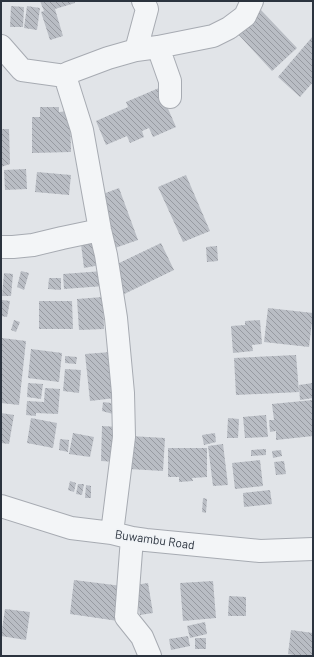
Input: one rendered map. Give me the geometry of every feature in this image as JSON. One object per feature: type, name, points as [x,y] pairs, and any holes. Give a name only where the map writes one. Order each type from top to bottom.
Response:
[{"type":"street","points":[[136,50],[147,9],[143,1]]},
{"type":"street","points":[[1,46],[22,70],[65,76],[68,73],[108,58],[136,50],[213,36],[229,28],[245,16],[252,1]]},
{"type":"street","points":[[158,47],[170,81],[170,97]]},
{"type":"street","points":[[65,76],[82,130],[106,255],[116,318],[123,393],[124,437],[122,535],[126,617],[142,636],[150,656]]},
{"type":"street","points":[[1,247],[34,245],[100,230]]},
{"type":"street","name":"Buwambu Road","points":[[1,506],[71,528],[260,551],[313,549]]},
{"type":"building","points":[[40,1],[74,1],[75,3],[55,9],[63,36],[50,40],[41,12],[44,11]]},
{"type":"building","points":[[11,6],[24,7],[23,27],[10,27]]},
{"type":"building","points":[[27,6],[40,8],[37,30],[24,28]]},
{"type":"building","points":[[261,10],[297,48],[272,71],[237,33]]},
{"type":"building","points":[[313,36],[313,82],[300,97],[278,77]]},
{"type":"building","points":[[159,88],[176,127],[153,137],[149,128],[142,131],[144,137],[130,143],[127,136],[106,145],[96,121],[128,107],[126,102]]},
{"type":"building","points":[[40,107],[59,107],[59,112],[70,111],[71,152],[32,153],[32,117],[40,117]]},
{"type":"building","points":[[1,129],[9,129],[10,164],[1,167]]},
{"type":"building","points":[[26,169],[27,189],[5,190],[4,170]]},
{"type":"building","points":[[37,172],[71,175],[69,195],[35,192]]},
{"type":"building","points":[[186,175],[210,231],[183,242],[158,187]]},
{"type":"building","points":[[119,188],[138,240],[115,248],[95,197]]},
{"type":"building","points":[[95,234],[100,265],[84,268],[80,236]]},
{"type":"building","points":[[161,243],[174,270],[118,297],[113,266]]},
{"type":"building","points":[[217,246],[218,261],[207,262],[206,247]]},
{"type":"building","points":[[21,271],[29,273],[24,290],[17,287]]},
{"type":"building","points":[[103,271],[104,286],[64,289],[63,274]]},
{"type":"building","points":[[4,273],[13,274],[11,296],[2,296]]},
{"type":"building","points":[[49,278],[61,278],[61,290],[48,289]]},
{"type":"building","points":[[103,297],[104,329],[79,330],[77,299]]},
{"type":"building","points":[[2,300],[10,301],[7,317],[1,316]]},
{"type":"building","points":[[39,301],[72,301],[73,329],[39,329]]},
{"type":"building","points":[[268,308],[313,313],[309,347],[264,342]]},
{"type":"building","points":[[14,320],[20,322],[16,332],[11,330]]},
{"type":"building","points":[[260,320],[262,344],[252,345],[253,351],[233,353],[231,326],[245,325],[245,321]]},
{"type":"building","points":[[2,338],[26,341],[19,405],[1,403]]},
{"type":"building","points":[[31,349],[62,353],[59,382],[28,378]]},
{"type":"building","points":[[111,352],[115,398],[90,401],[85,354]]},
{"type":"building","points":[[296,355],[299,392],[236,395],[234,358]]},
{"type":"building","points":[[65,356],[77,357],[76,364],[65,363]]},
{"type":"building","points":[[65,369],[81,370],[79,393],[63,391]]},
{"type":"building","points":[[28,383],[43,384],[41,399],[27,397]]},
{"type":"building","points":[[313,383],[313,398],[300,400],[299,385]]},
{"type":"building","points":[[45,388],[60,389],[58,414],[36,413],[36,416],[26,415],[27,401],[44,402]]},
{"type":"building","points":[[313,400],[313,436],[276,440],[276,431],[270,432],[269,420],[274,420],[272,404]]},
{"type":"building","points":[[103,402],[111,403],[113,414],[102,411]]},
{"type":"building","points":[[1,413],[14,415],[9,444],[1,443]]},
{"type":"building","points":[[266,415],[268,437],[245,438],[243,417]]},
{"type":"building","points":[[31,418],[57,423],[53,448],[27,443]]},
{"type":"building","points":[[228,418],[239,419],[238,438],[227,438]]},
{"type":"building","points":[[102,426],[118,427],[116,462],[101,461]]},
{"type":"building","points":[[73,433],[94,437],[90,457],[69,454]]},
{"type":"building","points":[[215,433],[216,442],[204,445],[202,435]]},
{"type":"building","points":[[130,436],[165,438],[163,471],[129,469]]},
{"type":"building","points":[[60,439],[69,440],[68,452],[59,450]]},
{"type":"building","points":[[223,444],[228,485],[213,486],[208,446]]},
{"type":"building","points":[[168,448],[207,448],[207,477],[192,478],[193,481],[179,482],[179,477],[168,477]]},
{"type":"building","points":[[266,449],[266,455],[251,456],[251,450]]},
{"type":"building","points":[[281,450],[282,456],[273,458],[272,451]]},
{"type":"building","points":[[260,460],[263,486],[235,489],[232,463]]},
{"type":"building","points":[[284,461],[286,474],[276,475],[274,462]]},
{"type":"building","points":[[70,481],[76,483],[74,492],[68,490]]},
{"type":"building","points":[[78,484],[84,484],[82,495],[76,494]]},
{"type":"building","points":[[86,485],[91,486],[91,498],[85,498]]},
{"type":"building","points":[[270,490],[272,504],[244,507],[243,493]]},
{"type":"building","points":[[203,498],[207,499],[206,513],[202,512]]},
{"type":"building","points":[[74,580],[122,586],[118,621],[70,614]]},
{"type":"building","points":[[213,581],[216,618],[183,621],[180,583]]},
{"type":"building","points":[[148,583],[153,613],[140,615],[135,585]]},
{"type":"building","points":[[229,596],[246,597],[246,616],[228,616]]},
{"type":"building","points":[[5,609],[30,612],[26,640],[1,636]]},
{"type":"building","points":[[205,622],[207,634],[190,638],[187,626]]},
{"type":"building","points":[[291,630],[313,633],[313,656],[288,654]]},
{"type":"building","points":[[188,636],[190,646],[171,650],[169,639]]},
{"type":"building","points":[[195,638],[206,638],[206,649],[195,649]]}]
